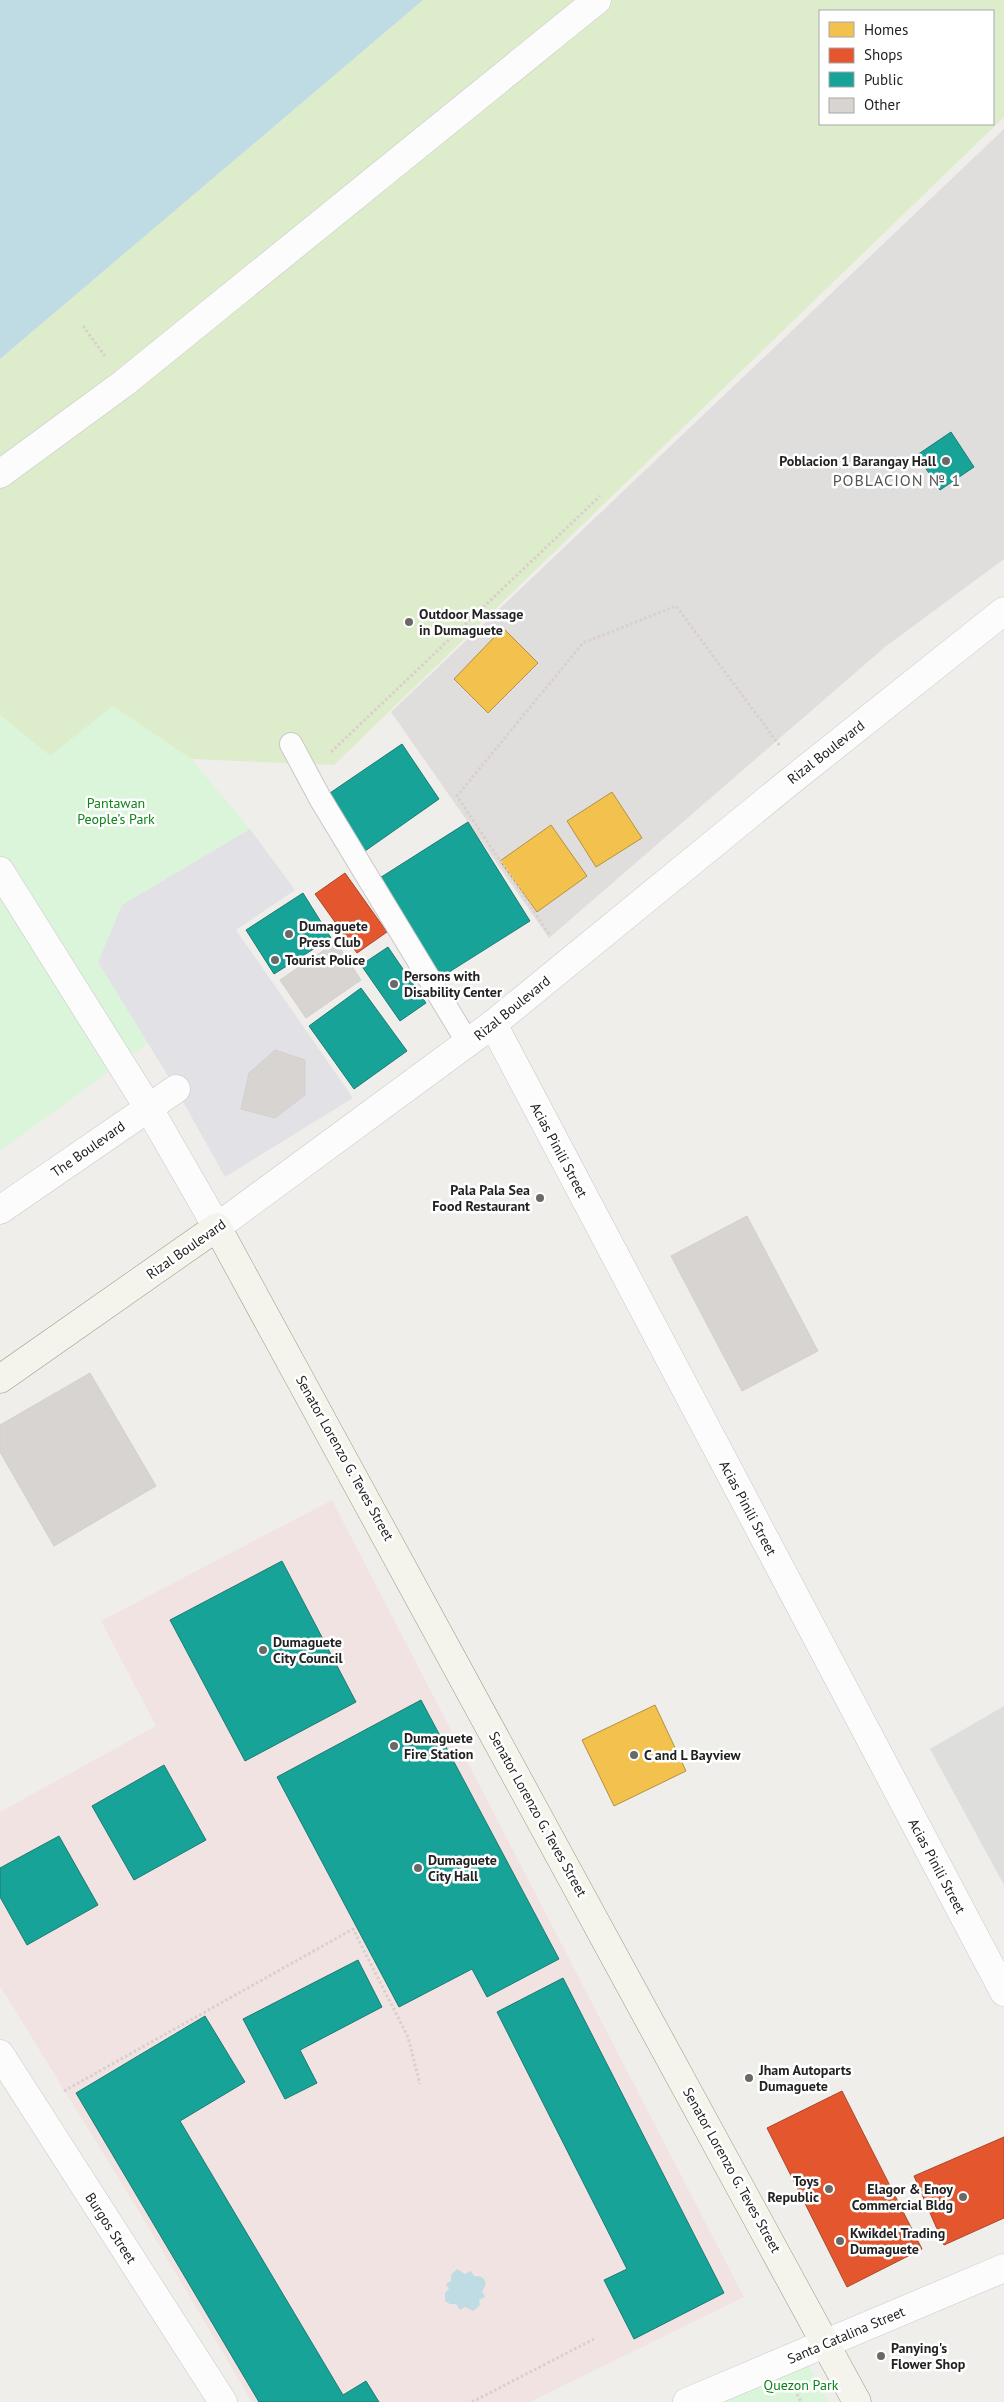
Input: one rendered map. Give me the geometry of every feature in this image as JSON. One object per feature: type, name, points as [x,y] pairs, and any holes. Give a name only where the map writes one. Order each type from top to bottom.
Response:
[{"type":"main road","name":"Rizal Boulevard","points":[[0,1379],[217,1227]]},
{"type":"main road","name":"Senator Lorenzo G. Teves Street","points":[[217,1227],[857,2402]]},
{"type":"street","points":[[0,474],[124,383],[597,0]]},
{"type":"street","name":"Rizal Boulevard","points":[[217,1227],[493,1024],[800,773],[1004,611]]},
{"type":"street","points":[[0,871],[148,1108],[217,1227]]},
{"type":"street","name":"Acias Pinili Street","points":[[493,1024],[1004,1992]]},
{"type":"street","name":"The Boulevard","points":[[0,1210],[176,1089]]},
{"type":"street","name":"Burgos Street","points":[[0,2054],[223,2402]]},
{"type":"street","name":"Santa Catalina Street","points":[[687,2402],[1004,2268]]},
{"type":"lane","points":[[291,744],[326,808],[468,1043]]},
{"type":"path","points":[[308,774],[600,496]]},
{"type":"path","points":[[568,962],[457,796],[583,643],[676,606],[800,773]]},
{"type":"path","points":[[34,2107],[353,1929],[408,2037],[420,2084]]},
{"type":"path","points":[[472,2402],[594,2339]]},
{"type":"shaded area","points":[[1004,129],[1004,559],[885,647],[549,938],[391,712]]},
{"type":"shaded area","points":[[250,829],[295,890],[236,930],[353,1098],[225,1177],[176,1089],[98,962],[122,905]]},
{"type":"shaded area","points":[[332,1500],[744,2297],[530,2402],[252,2402],[140,2213],[0,1986],[0,1812],[156,1726],[101,1621]]},
{"type":"shaded area","points":[[1004,1706],[1004,1885],[930,1749]]},
{"type":"green space","points":[[423,0],[1004,0],[1004,117],[334,765],[191,759],[113,706],[50,756],[0,715],[0,359]]},
{"type":"green space","name":"Pantawan People’s Park","points":[[113,706],[191,759],[250,829],[122,905],[98,962],[148,1043],[0,1151],[0,715],[50,756]]},
{"type":"green space","name":"Quezon Park","points":[[808,2363],[828,2402],[722,2402]]},
{"type":"water","points":[[0,0],[423,0],[0,359]]},
{"type":"water","points":[[457,2269],[465,2274],[471,2271],[474,2276],[485,2280],[482,2291],[485,2297],[479,2300],[480,2305],[473,2311],[465,2307],[460,2310],[456,2304],[450,2304],[445,2301],[445,2293],[449,2289],[446,2284],[451,2281],[451,2275]]},
{"type":"building: Homes","points":[[503,628],[538,663],[488,713],[454,679]]},
{"type":"building: Homes","points":[[612,792],[642,838],[596,867],[567,821]]},
{"type":"building: Homes","points":[[551,825],[587,876],[537,912],[500,861]]},
{"type":"building: Homes","name":"C and L Bayview","points":[[655,1705],[686,1771],[614,1806],[582,1740]]},
{"type":"building: Shops","points":[[345,873],[387,932],[357,953],[315,894]]},
{"type":"building: Shops","points":[[842,2091],[922,2249],[847,2287],[767,2128]]},
{"type":"building: Shops","name":"Elagor & Enoy Commercial Bldg","points":[[1004,2137],[1004,2218],[944,2245],[914,2176]]},
{"type":"building: Public","name":"Poblacion 1 Barangay Hall","points":[[951,432],[974,467],[940,490],[917,455]]},
{"type":"building: Public","points":[[402,744],[439,799],[365,851],[327,795]]},
{"type":"building: Public","points":[[468,822],[530,921],[438,979],[375,881]]},
{"type":"building: Public","name":"Dumaguete Press Club","points":[[303,893],[331,938],[274,974],[246,930]]},
{"type":"building: Public","name":"Persons with Disability Center","points":[[388,947],[426,1003],[400,1021],[361,965]]},
{"type":"building: Public","points":[[361,988],[407,1051],[354,1089],[309,1026]]},
{"type":"building: Public","points":[[282,1561],[356,1702],[245,1761],[170,1620]]},
{"type":"building: Public","name":"Dumaguete City Hall","points":[[421,1700],[559,1959],[487,1997],[472,1969],[399,2007],[277,1777]]},
{"type":"building: Public","points":[[164,1765],[206,1840],[134,1880],[92,1806]]},
{"type":"building: Public","points":[[59,1836],[98,1905],[27,1945],[0,1897],[0,1868]]},
{"type":"building: Public","points":[[358,1960],[382,2007],[300,2050],[317,2083],[285,2099],[243,2019]]},
{"type":"building: Public","points":[[563,1978],[724,2293],[634,2339],[604,2280],[627,2269],[497,2012]]},
{"type":"building: Public","points":[[205,2016],[245,2082],[180,2121],[343,2395],[366,2381],[379,2402],[259,2402],[76,2093]]},
{"type":"building: Other","points":[[336,942],[361,980],[306,1018],[280,980]]},
{"type":"building: Other","points":[[275,1050],[305,1060],[305,1095],[275,1118],[241,1109],[249,1073]]},
{"type":"building: Other","points":[[747,1216],[818,1351],[742,1391],[671,1256]]},
{"type":"building: Other","points":[[90,1373],[156,1486],[54,1546],[0,1452],[0,1425]]},
{"type":"place","name":"Poblacion 1 Barangay Hall","points":[[946,461]]},
{"type":"place","name":"Outdoor Massage in Dumaguete","points":[[409,622]]},
{"type":"place","name":"Dumaguete Press Club","points":[[289,934]]},
{"type":"place","name":"Tourist Police","points":[[275,960]]},
{"type":"place","name":"Persons with Disability Center","points":[[394,984]]},
{"type":"place","name":"Pala Pala Sea Food Restaurant","points":[[540,1198]]},
{"type":"place","name":"Dumaguete City Council","points":[[263,1650]]},
{"type":"place","name":"Dumaguete Fire Station","points":[[394,1746]]},
{"type":"place","name":"C and L Bayview","points":[[634,1755]]},
{"type":"place","name":"Dumaguete City Hall","points":[[418,1868]]},
{"type":"place","name":"Jham Autoparts Dumaguete","points":[[749,2078]]},
{"type":"place","name":"Toys Republic","points":[[829,2189]]},
{"type":"place","name":"Elagor & Enoy Commercial Bldg","points":[[963,2197]]},
{"type":"place","name":"Kwikdel Trading Dumaguete","points":[[840,2241]]},
{"type":"place","name":"Panying's Flower Shop","points":[[881,2356]]},
{"type":"district","name":"POBLACION № 1","points":[[897,480]]}]
